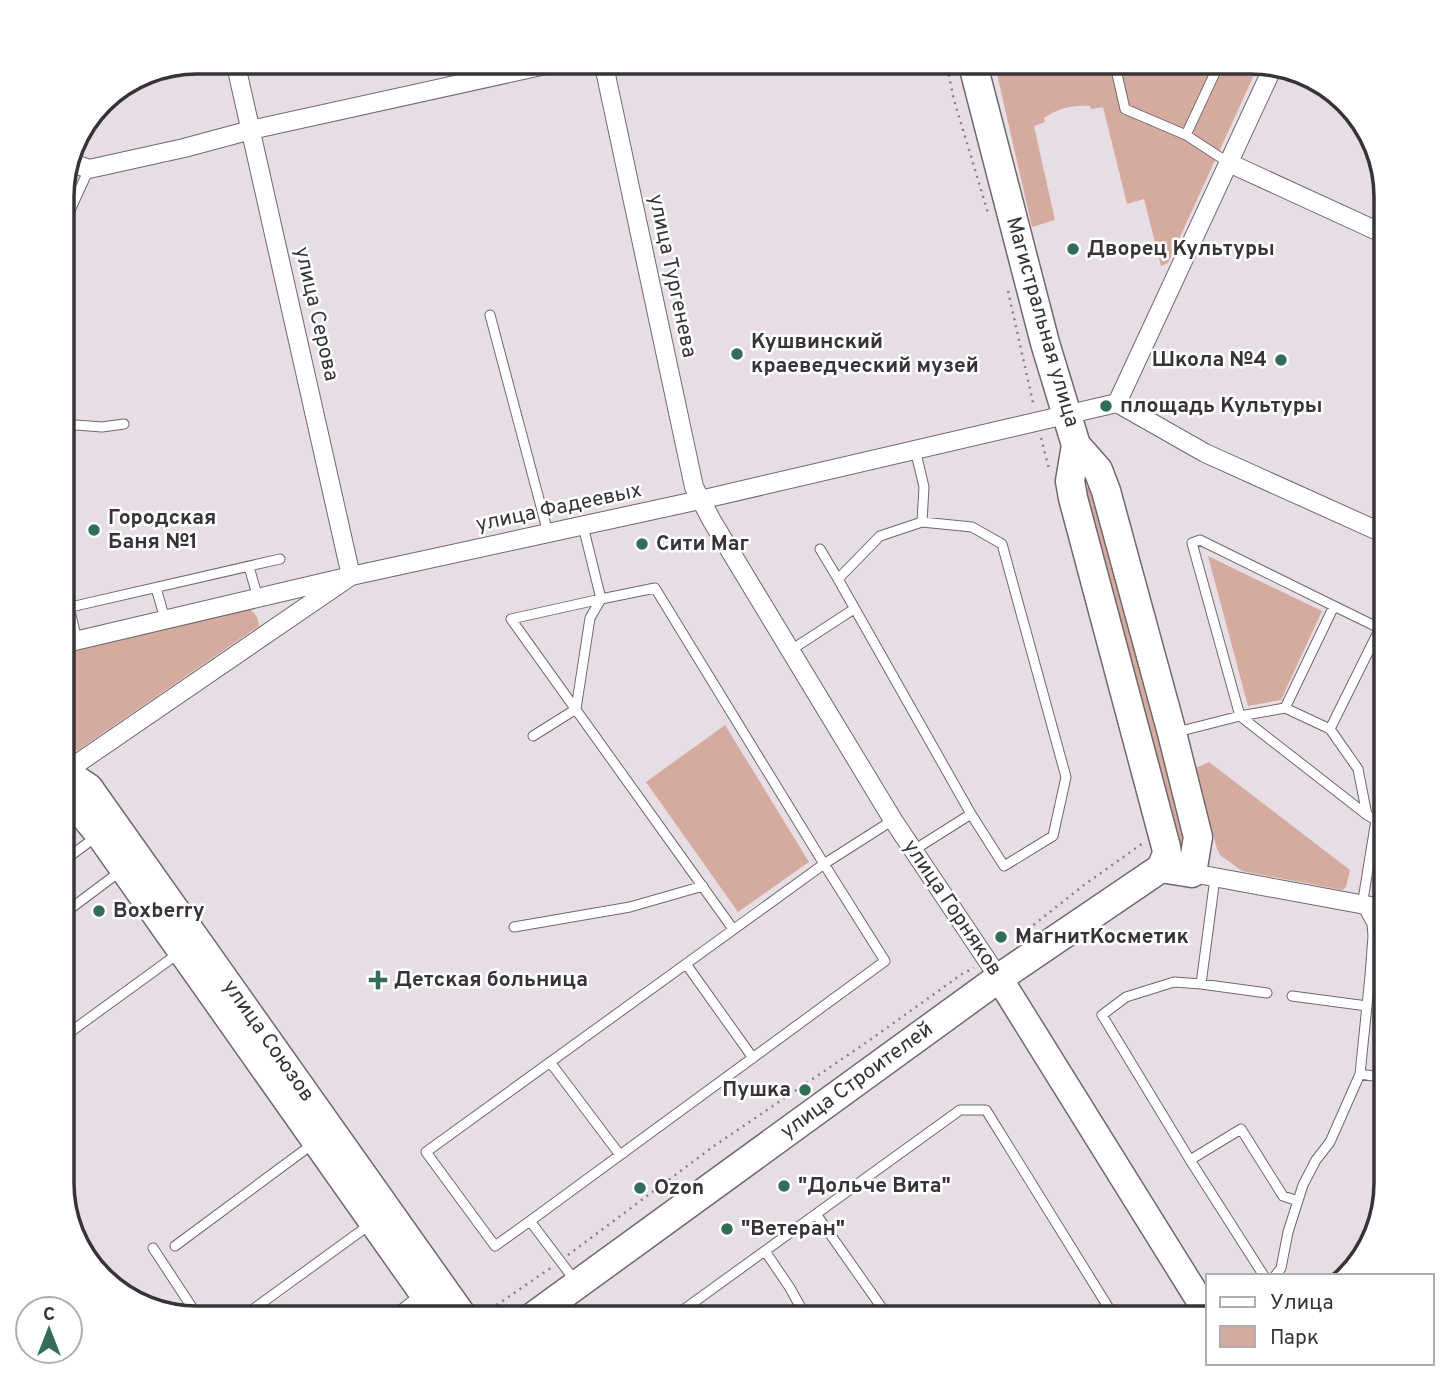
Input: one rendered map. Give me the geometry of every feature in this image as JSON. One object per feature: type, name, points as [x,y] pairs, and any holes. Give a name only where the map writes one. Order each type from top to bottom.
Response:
[{"type":"main road","name":"Магистральная улица","points":[[975,74],[1045,343],[1076,444],[1070,481],[1073,498],[1166,846],[1167,854],[1161,868]]},
{"type":"main road","points":[[1076,444],[1098,470],[1106,491],[1172,733],[1198,837],[1203,875],[1161,868]]},
{"type":"main road","name":"улица Строителей","points":[[547,1306],[993,970],[1161,868]]},
{"type":"street","name":"улица Серова","points":[[238,74],[351,576]]},
{"type":"street","points":[[78,165],[89,169],[122,163],[251,130],[505,74]]},
{"type":"street","name":"улица Тургенева","points":[[606,74],[694,487],[700,500]]},
{"type":"street","points":[[1116,403],[1269,75]]},
{"type":"street","points":[[1229,163],[1374,229]]},
{"type":"street","points":[[1067,416],[1116,403],[1205,453],[1374,529]]},
{"type":"street","name":"улица Фадеевых","points":[[74,641],[1067,416]]},
{"type":"street","name":"улица Горняков","points":[[700,500],[893,820],[993,970],[1203,1306]]},
{"type":"street","points":[[74,764],[351,576]]},
{"type":"street","name":"улица Союзов","points":[[74,778],[89,787],[283,1078],[364,1193],[455,1306]]},
{"type":"street","name":"улица Союзов","points":[[74,806],[99,835],[181,951],[283,1078],[316,1142],[364,1193],[373,1222],[432,1306]]},
{"type":"street","points":[[1203,875],[1374,907]]},
{"type":"lane","points":[[1117,74],[1125,109],[1186,135],[1229,163]]},
{"type":"lane","points":[[1186,135],[1214,74]]},
{"type":"lane","points":[[74,202],[89,169]]},
{"type":"lane","points":[[490,315],[548,534]]},
{"type":"lane","points":[[74,425],[102,427],[124,424]]},
{"type":"lane","points":[[915,449],[924,487],[922,522]]},
{"type":"lane","points":[[820,549],[1003,866],[1053,836],[1066,777],[1002,544],[972,527],[922,522],[880,536],[838,579]]},
{"type":"lane","points":[[533,737],[576,709],[590,618],[601,599],[583,526]]},
{"type":"lane","points":[[1374,626],[1200,540],[1192,543],[1240,716],[1374,819]]},
{"type":"lane","points":[[74,606],[280,559]]},
{"type":"lane","points":[[249,567],[258,597]]},
{"type":"lane","points":[[156,588],[165,619]]},
{"type":"lane","points":[[733,929],[511,619],[655,588],[824,864],[886,961],[495,1246],[426,1152],[824,864],[893,820]]},
{"type":"lane","points":[[1285,708],[1334,606]]},
{"type":"lane","points":[[791,650],[854,609]]},
{"type":"lane","points":[[1330,729],[1373,642]]},
{"type":"lane","points":[[1172,733],[1285,708],[1330,729],[1358,769],[1371,818],[1362,906],[1372,924],[1373,936],[1360,1074],[1330,1142],[1303,1185],[1288,1232],[1281,1268],[1276,1274]]},
{"type":"lane","points":[[914,850],[971,814]]},
{"type":"lane","points":[[74,853],[99,835]]},
{"type":"lane","points":[[74,906],[123,870]]},
{"type":"lane","points":[[1200,984],[1203,875]]},
{"type":"lane","points":[[514,927],[630,907],[703,886]]},
{"type":"lane","points":[[74,1029],[181,951]]},
{"type":"lane","points":[[686,964],[753,1058]]},
{"type":"lane","points":[[1370,976],[1374,977]]},
{"type":"lane","points":[[1263,1274],[1102,1015],[1126,998],[1174,982],[1267,993]]},
{"type":"lane","points":[[1292,996],[1367,1006]]},
{"type":"lane","points":[[550,1062],[620,1155]]},
{"type":"lane","points":[[1360,1074],[1374,1076]]},
{"type":"lane","points":[[689,1306],[960,1110],[986,1110],[1108,1306]]},
{"type":"lane","points":[[1190,1160],[1241,1129],[1283,1196],[1298,1201]]},
{"type":"lane","points":[[175,1246],[316,1142]]},
{"type":"lane","points":[[816,1214],[881,1306]]},
{"type":"lane","points":[[530,1221],[577,1284]]},
{"type":"lane","points":[[258,1306],[373,1222]]},
{"type":"lane","points":[[153,1248],[191,1305]]},
{"type":"lane","points":[[765,1251],[800,1306]]},
{"type":"lane","points":[[406,1306],[423,1293]]},
{"type":"path","points":[[949,74],[990,221]]},
{"type":"path","points":[[1007,290],[1051,476]]},
{"type":"path","points":[[495,1306],[714,1146],[962,974],[993,970],[1084,885],[1145,841]]},
{"type":"green space","points":[[997,74],[1255,74],[1168,263],[1161,266],[1144,199],[1127,204],[1103,107],[1066,108],[1034,126],[1055,220],[1032,227]]},
{"type":"green space","points":[[1089,486],[1097,486],[1188,830],[1185,848],[1179,855],[1084,490]]},
{"type":"green space","points":[[1208,556],[1322,611],[1281,700],[1248,706]]},
{"type":"green space","points":[[249,609],[256,616],[259,626],[77,751],[74,746],[74,650]]},
{"type":"green space","points":[[725,725],[809,862],[738,912],[646,782]]},
{"type":"green space","points":[[1209,762],[1350,870],[1346,887],[1342,890],[1242,871],[1220,855],[1196,768]]},
{"type":"place","name":"Дворец Культуры","points":[[1073,249]]},
{"type":"place","name":"Кушвинский краеведческий музей","points":[[737,354]]},
{"type":"place","name":"Школа №4","points":[[1281,360]]},
{"type":"place","name":"площадь Культуры","points":[[1106,406]]},
{"type":"place","name":"Городская Баня №1","points":[[94,530]]},
{"type":"place","name":"Сити Маг","points":[[642,544]]},
{"type":"place","name":"Boxberry","points":[[99,911]]},
{"type":"place","name":"МагнитКосметик","points":[[1001,937]]},
{"type":"place","name":"Детская больница","points":[[378,980]]},
{"type":"place","name":"Пушка","points":[[805,1090]]},
{"type":"place","name":"\"Дольче Вита\"","points":[[784,1186]]},
{"type":"place","name":"Ozon","points":[[640,1188]]},
{"type":"place","name":"\"Ветеран\"","points":[[727,1229]]}]
